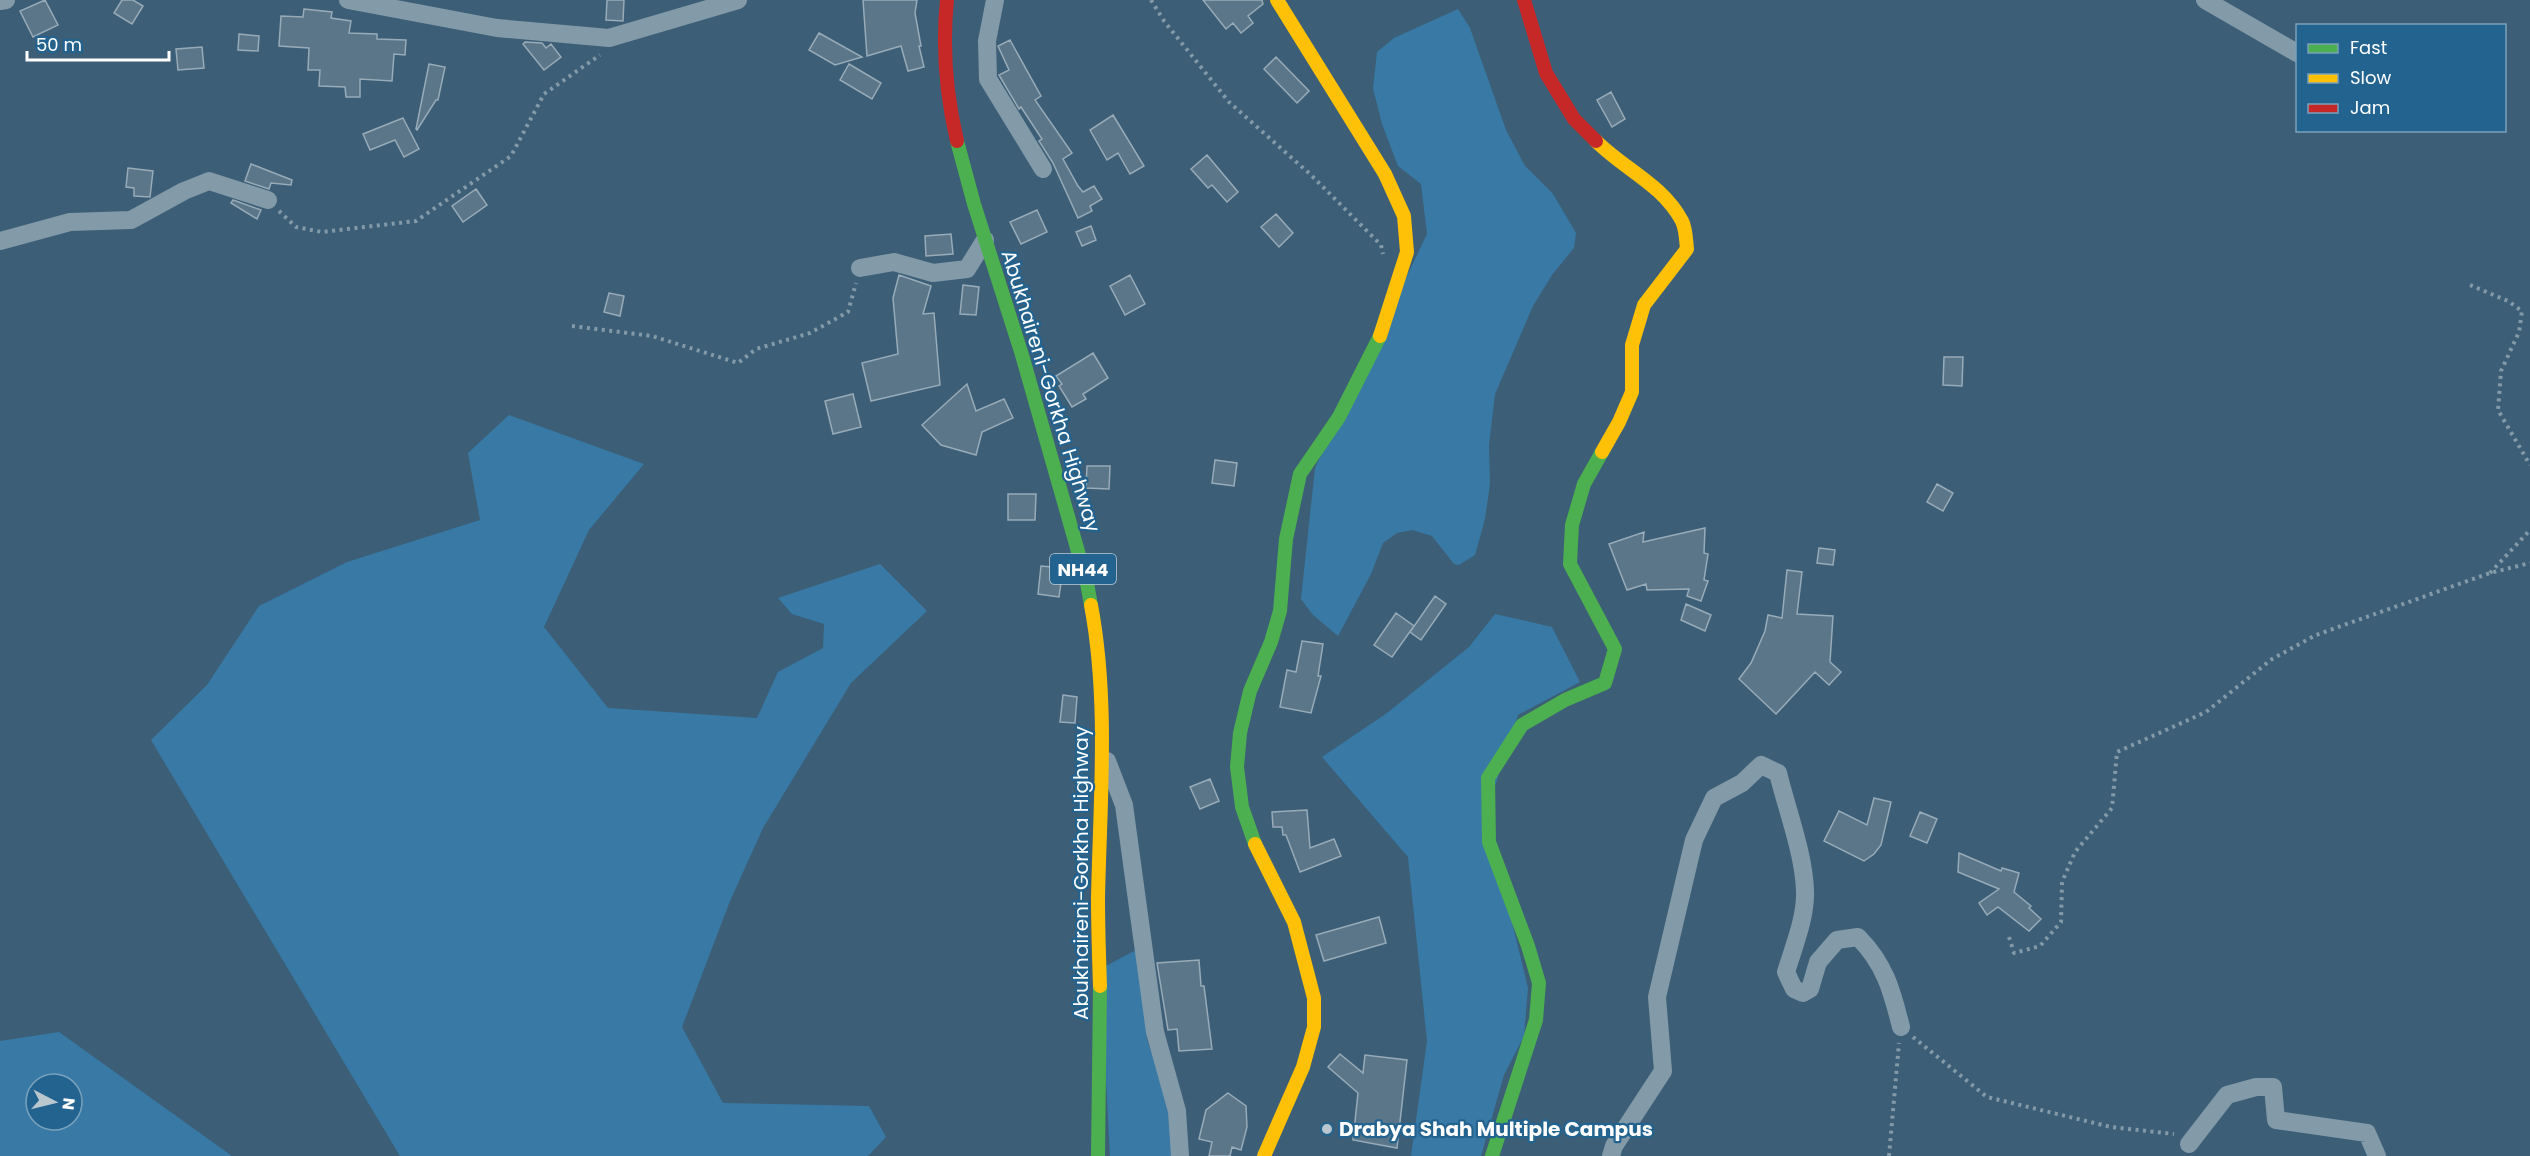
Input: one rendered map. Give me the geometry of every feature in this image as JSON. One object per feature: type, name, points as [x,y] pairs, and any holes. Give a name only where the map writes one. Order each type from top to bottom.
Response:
[{"type":"street","points":[[0,1],[6,0]]},
{"type":"street","points":[[348,0],[497,28],[609,38],[738,0]]},
{"type":"street","name":"Abukhaireni-Gorkha Highway","points":[[947,0],[942,27],[943,69],[959,150],[1087,583],[1095,626],[1103,748],[1098,901],[1101,1019],[1098,1156]]},
{"type":"street","points":[[995,0],[987,41],[988,80],[1043,169]]},
{"type":"street","points":[[1264,1156],[1303,1067],[1314,1028],[1314,998],[1294,922],[1251,835],[1242,807],[1237,766],[1240,733],[1250,691],[1271,642],[1280,611],[1286,539],[1300,474],[1339,417],[1384,328],[1407,252],[1404,216],[1385,174],[1277,0]]},
{"type":"street","points":[[1492,1156],[1536,1020],[1539,983],[1490,842],[1488,778],[1522,725],[1565,700],[1605,683],[1615,649],[1570,564],[1572,525],[1584,484],[1619,422],[1632,392],[1632,345],[1644,306],[1687,249],[1683,223],[1661,191],[1614,159],[1574,119],[1546,73],[1524,0]]},
{"type":"street","points":[[2205,0],[2296,52]]},
{"type":"street","points":[[0,241],[70,222],[131,220],[184,191],[209,181],[268,200]]},
{"type":"street","points":[[860,268],[894,262],[933,273],[967,269],[985,240]]},
{"type":"street","points":[[1103,748],[1124,805],[1155,1032],[1177,1111],[1180,1156]]},
{"type":"street","points":[[1611,1156],[1614,1146],[1663,1071],[1657,997],[1695,840],[1714,798],[1742,783],[1761,765],[1778,774],[1800,853],[1805,892],[1798,935],[1786,972],[1794,989],[1803,993],[1810,989],[1818,962],[1836,940],[1858,937],[1874,953],[1882,969],[1901,1027]]},
{"type":"street","points":[[2188,1144],[2227,1095],[2256,1087],[2272,1087],[2276,1120],[2367,1133],[2377,1156]]},
{"type":"path","points":[[1151,0],[1164,21],[1230,102],[1311,175],[1382,245],[1384,256]]},
{"type":"path","points":[[268,200],[296,227],[322,232],[416,221],[511,156],[544,94],[598,57],[609,38]]},
{"type":"path","points":[[572,326],[652,336],[738,363],[756,349],[810,333],[848,312],[860,268]]},
{"type":"path","points":[[2470,285],[2508,301],[2522,311],[2519,332],[2501,371],[2498,410],[2530,465]]},
{"type":"path","points":[[2490,573],[2530,530]]},
{"type":"path","points":[[2009,937],[2014,953],[2040,946],[2061,922],[2062,882],[2075,852],[2112,808],[2117,752],[2206,712],[2272,659],[2316,635],[2490,573],[2530,563]]},
{"type":"path","points":[[1901,1027],[1987,1097],[2111,1127],[2178,1134],[2188,1144]]},
{"type":"path","points":[[1888,1156],[1901,1027]]},
{"type":"shaded area","points":[[1458,9],[1470,28],[1506,130],[1525,166],[1553,194],[1576,233],[1574,248],[1552,275],[1533,306],[1495,394],[1489,445],[1490,484],[1485,519],[1475,555],[1459,565],[1454,564],[1432,536],[1412,530],[1397,533],[1383,543],[1371,574],[1338,636],[1313,615],[1301,599],[1315,468],[1427,234],[1421,184],[1398,166],[1382,124],[1373,88],[1377,52],[1394,38]]},
{"type":"shaded area","points":[[509,415],[644,464],[589,530],[544,627],[608,708],[757,718],[778,672],[823,648],[824,624],[792,614],[778,598],[880,564],[927,611],[851,683],[763,828],[730,901],[682,1027],[723,1103],[869,1106],[886,1137],[868,1156],[400,1156],[151,740],[207,685],[259,606],[347,562],[480,520],[468,453]]},
{"type":"shaded area","points":[[1495,614],[1552,627],[1580,682],[1518,715],[1486,814],[1528,988],[1524,1036],[1504,1075],[1481,1156],[1411,1156],[1427,1041],[1408,857],[1322,757],[1387,713],[1469,647]]},
{"type":"shaded area","points":[[1138,949],[1147,1039],[1171,1111],[1173,1156],[1110,1156],[1100,969]]},
{"type":"shaded area","points":[[59,1032],[232,1156],[0,1156],[0,1041]]},
{"type":"building","points":[[45,0],[58,25],[33,37],[20,11]]},
{"type":"building","points":[[122,0],[133,0],[143,6],[132,24],[114,13]]},
{"type":"building","points":[[607,0],[624,0],[623,21],[606,20]]},
{"type":"building","points":[[863,0],[917,0],[915,13],[924,67],[908,71],[901,46],[867,56]]},
{"type":"building","points":[[1203,0],[1262,0],[1263,4],[1248,16],[1253,23],[1241,33],[1233,23],[1226,29]]},
{"type":"building","points":[[304,9],[332,12],[331,18],[351,21],[349,33],[377,34],[377,39],[406,40],[405,55],[394,54],[392,81],[360,79],[360,97],[346,97],[345,87],[319,86],[320,70],[308,70],[309,48],[279,46],[281,16],[303,17]]},
{"type":"building","points":[[819,33],[862,57],[835,65],[809,50]]},
{"type":"building","points":[[239,34],[259,36],[258,51],[238,50]]},
{"type":"building","points":[[1010,40],[1041,96],[1035,100],[1072,153],[1063,159],[1078,186],[1083,192],[1094,186],[1102,199],[1090,206],[1092,211],[1078,218],[1053,163],[1039,141],[1042,139],[1021,107],[1019,109],[999,75],[1009,70],[998,46]]},
{"type":"building","points":[[525,42],[542,43],[546,48],[551,44],[561,57],[544,70],[523,44]]},
{"type":"building","points":[[202,47],[204,68],[178,70],[176,49]]},
{"type":"building","points":[[1276,57],[1309,91],[1297,103],[1264,69]]},
{"type":"building","points":[[429,64],[445,67],[438,100],[417,130],[416,129]]},
{"type":"building","points":[[849,64],[881,83],[872,99],[840,80]]},
{"type":"building","points":[[1611,92],[1625,119],[1612,127],[1597,100]]},
{"type":"building","points":[[1113,115],[1144,166],[1130,174],[1118,153],[1107,160],[1090,130]]},
{"type":"building","points":[[403,118],[419,149],[404,157],[395,140],[370,150],[363,134]]},
{"type":"building","points":[[1207,155],[1238,192],[1227,202],[1212,185],[1208,188],[1191,169]]},
{"type":"building","points":[[251,164],[292,180],[291,185],[271,183],[269,189],[245,181]]},
{"type":"building","points":[[128,168],[153,171],[150,197],[134,196],[134,188],[126,187]]},
{"type":"building","points":[[476,189],[487,205],[463,222],[452,206]]},
{"type":"building","points":[[233,200],[261,210],[257,219],[231,203]]},
{"type":"building","points":[[1037,210],[1047,232],[1021,244],[1010,222]]},
{"type":"building","points":[[1276,214],[1293,233],[1279,247],[1261,227]]},
{"type":"building","points":[[1091,226],[1096,240],[1082,246],[1076,232]]},
{"type":"building","points":[[951,234],[953,254],[926,256],[925,236]]},
{"type":"building","points":[[899,275],[931,286],[923,314],[934,313],[940,385],[871,401],[862,363],[898,354],[893,298]]},
{"type":"building","points":[[1130,275],[1145,304],[1125,315],[1110,286]]},
{"type":"building","points":[[963,285],[979,287],[976,315],[960,314]]},
{"type":"building","points":[[609,293],[624,296],[620,316],[604,312]]},
{"type":"building","points":[[1093,353],[1108,378],[1083,394],[1086,399],[1072,407],[1059,386],[1062,384],[1056,376]]},
{"type":"building","points":[[1944,357],[1963,357],[1962,386],[1943,385]]},
{"type":"building","points":[[967,384],[976,411],[1004,399],[1013,418],[982,432],[976,455],[941,445],[922,425]]},
{"type":"building","points":[[853,394],[861,427],[833,434],[825,401]]},
{"type":"building","points":[[1215,460],[1237,463],[1234,486],[1212,483]]},
{"type":"building","points":[[1087,466],[1110,466],[1109,489],[1086,488]]},
{"type":"building","points":[[1937,484],[1953,493],[1943,511],[1927,502]]},
{"type":"building","points":[[1008,494],[1036,494],[1035,520],[1008,520]]},
{"type":"building","points":[[1705,528],[1704,553],[1708,554],[1704,580],[1708,581],[1701,601],[1687,596],[1689,589],[1647,590],[1646,584],[1627,590],[1609,544],[1644,532],[1643,542]]},
{"type":"building","points":[[1819,548],[1835,550],[1833,565],[1817,563]]},
{"type":"building","points":[[1041,566],[1063,568],[1059,597],[1038,594]]},
{"type":"building","points":[[1787,570],[1802,572],[1797,614],[1833,616],[1830,662],[1841,672],[1829,685],[1815,672],[1776,714],[1739,679],[1751,663],[1765,631],[1768,615],[1782,618]]},
{"type":"building","points":[[1435,596],[1446,604],[1421,640],[1410,632]]},
{"type":"building","points":[[1686,604],[1711,615],[1705,631],[1681,620]]},
{"type":"building","points":[[1396,613],[1414,626],[1392,657],[1374,645]]},
{"type":"building","points":[[1302,641],[1323,644],[1318,676],[1321,676],[1311,713],[1280,707],[1287,670],[1296,672]]},
{"type":"building","points":[[1063,695],[1077,697],[1075,723],[1060,722]]},
{"type":"building","points":[[1210,779],[1219,801],[1200,809],[1190,787]]},
{"type":"building","points":[[1874,798],[1891,802],[1881,845],[1874,854],[1864,861],[1824,841],[1839,811],[1867,825]]},
{"type":"building","points":[[1307,810],[1310,848],[1334,839],[1341,856],[1300,872],[1286,835],[1283,835],[1282,827],[1273,827],[1272,812]]},
{"type":"building","points":[[1920,812],[1937,819],[1927,843],[1910,836]]},
{"type":"building","points":[[1959,853],[2001,871],[2002,868],[2019,873],[2014,892],[2031,906],[2029,908],[2041,919],[2029,931],[1998,907],[1987,915],[1979,903],[1999,889],[1958,872]]},
{"type":"building","points":[[1379,917],[1386,943],[1324,961],[1316,935]]},
{"type":"building","points":[[1199,960],[1212,1049],[1179,1051],[1177,1029],[1168,1030],[1157,963]]},
{"type":"building","points":[[1340,1054],[1363,1073],[1365,1055],[1407,1060],[1397,1148],[1353,1140],[1358,1093],[1328,1067]]},
{"type":"building","points":[[1228,1093],[1246,1106],[1247,1127],[1241,1150],[1232,1147],[1230,1156],[1209,1156],[1212,1142],[1199,1139],[1206,1110]]},
{"type":"traffic: fast","points":[[957,141],[974,204],[1022,355],[1087,583],[1091,605]]},
{"type":"traffic: fast","points":[[1255,844],[1242,807],[1237,767],[1240,733],[1250,691],[1271,642],[1280,611],[1286,539],[1300,474],[1339,417],[1380,336]]},
{"type":"traffic: fast","points":[[1492,1156],[1536,1020],[1539,983],[1528,946],[1489,842],[1488,778],[1522,725],[1565,700],[1605,683],[1615,649],[1570,564],[1572,525],[1584,484],[1602,452]]},
{"type":"traffic: fast","points":[[1098,1156],[1100,986]]},
{"type":"traffic: slow","points":[[1277,0],[1385,174],[1404,216],[1407,252],[1380,336]]},
{"type":"traffic: slow","points":[[1596,141],[1654,187],[1674,208],[1683,224],[1687,249],[1644,305],[1632,345],[1632,392],[1602,452]]},
{"type":"traffic: slow","points":[[1091,605],[1097,641],[1102,714],[1098,898],[1100,986]]},
{"type":"traffic: slow","points":[[1255,844],[1294,922],[1314,998],[1314,1027],[1303,1067],[1264,1156]]},
{"type":"traffic: jam","points":[[947,0],[946,71],[957,141]]},
{"type":"traffic: jam","points":[[1524,0],[1546,73],[1574,119],[1596,141]]},
{"type":"place","name":"Drabya Shah Multiple Campus","points":[[1327,1129]]}]
